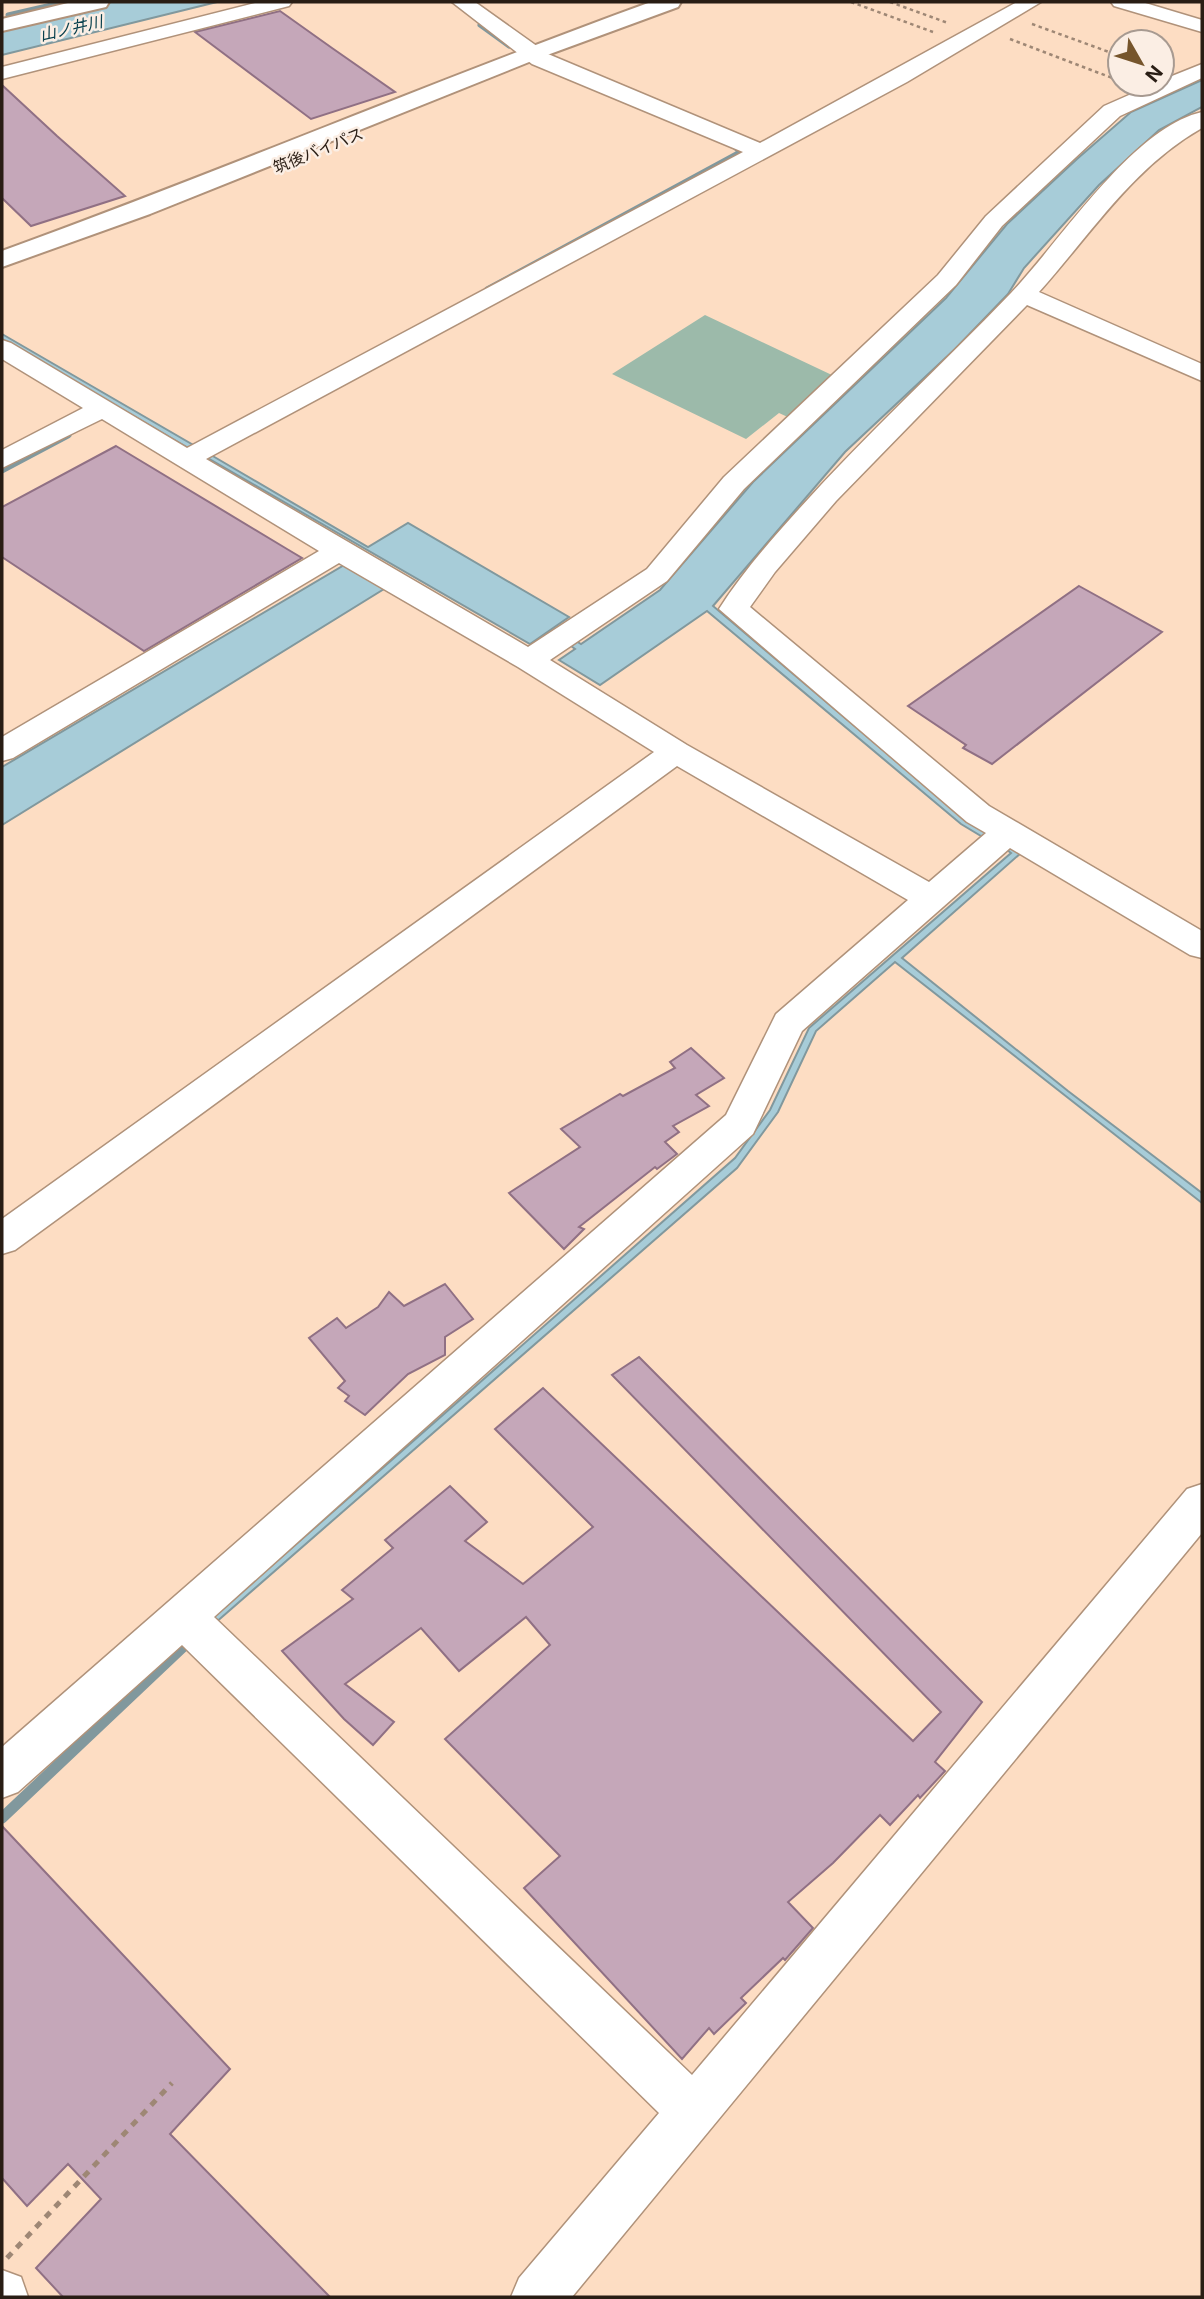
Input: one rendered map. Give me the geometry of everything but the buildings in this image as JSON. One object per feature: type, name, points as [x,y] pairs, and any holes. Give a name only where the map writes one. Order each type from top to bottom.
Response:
[{"type":"main road","points":[[2,25],[98,2]]},
{"type":"main road","name":"筑後バイパス","points":[[2,259],[141,209],[670,2]]},
{"type":"main road","name":"筑後バイパス","points":[[2,272],[229,186],[536,56]]},
{"type":"street","points":[[2,73],[282,2]]},
{"type":"street","points":[[462,2],[536,56],[758,150]]},
{"type":"street","points":[[1132,3],[1202,26]]},
{"type":"street","points":[[188,458],[758,150],[899,77],[971,34],[1026,11]]},
{"type":"street","points":[[529,660],[657,575],[734,482],[947,280],[994,221],[1112,110],[1202,70]]},
{"type":"street","points":[[1202,120],[1174,132],[1091,212],[1024,294],[828,492],[747,586],[734,608],[978,814],[1202,946]]},
{"type":"street","points":[[1024,294],[1202,373]]},
{"type":"street","points":[[2,348],[345,554],[529,660],[676,752],[932,899]]},
{"type":"street","points":[[2,460],[102,408]]},
{"type":"street","points":[[2,751],[345,554]]},
{"type":"street","points":[[2,1239],[676,752]]},
{"type":"street","points":[[2,1776],[740,1124],[788,1023],[1008,832]]},
{"type":"street","points":[[538,2297],[1202,1502]]},
{"type":"street","points":[[183,1616],[693,2112]]},
{"type":"path","points":[[851,2],[971,34],[1106,77]]},
{"type":"path","points":[[890,2],[971,34]]},
{"type":"path","points":[[1026,11],[1106,49]]},
{"type":"path","points":[[2,2263],[172,2083]]},
{"type":"green space","points":[[705,315],[834,376],[792,419],[779,413],[746,439],[612,374]]},
{"type":"water","name":"山ノ井川","points":[[110,2],[217,2],[2,55],[2,28]]},
{"type":"water","points":[[1202,80],[1202,107],[1159,130],[1099,185],[1024,268],[1008,294],[955,349],[845,452],[713,606],[962,817],[991,834],[986,839],[961,824],[707,611],[600,685],[559,660],[575,649],[571,646],[576,641],[581,644],[660,590],[753,482],[946,298],[1007,224],[1077,159],[1131,112],[1162,98],[1176,98],[1176,92]]},
{"type":"water","points":[[2,334],[195,446],[190,449],[2,339]]},
{"type":"water","points":[[211,455],[368,547],[408,523],[569,617],[530,644],[206,457]]},
{"type":"water","points":[[346,564],[384,589],[2,825],[2,767]]},
{"type":"water","points":[[1012,845],[1022,852],[902,958],[1068,1091],[1202,1193],[1202,1203],[895,962],[816,1031],[778,1112],[737,1168],[214,1624],[211,1619],[735,1158],[770,1110],[809,1028],[1011,853],[1007,850]]},
{"type":"waterway","points":[[8,15],[64,2]]},
{"type":"waterway","points":[[480,25],[509,46]]},
{"type":"waterway","points":[[487,289],[740,152],[731,144]]},
{"type":"waterway","points":[[2,470],[68,435]]},
{"type":"waterway","points":[[2,1818],[186,1644]]}]
